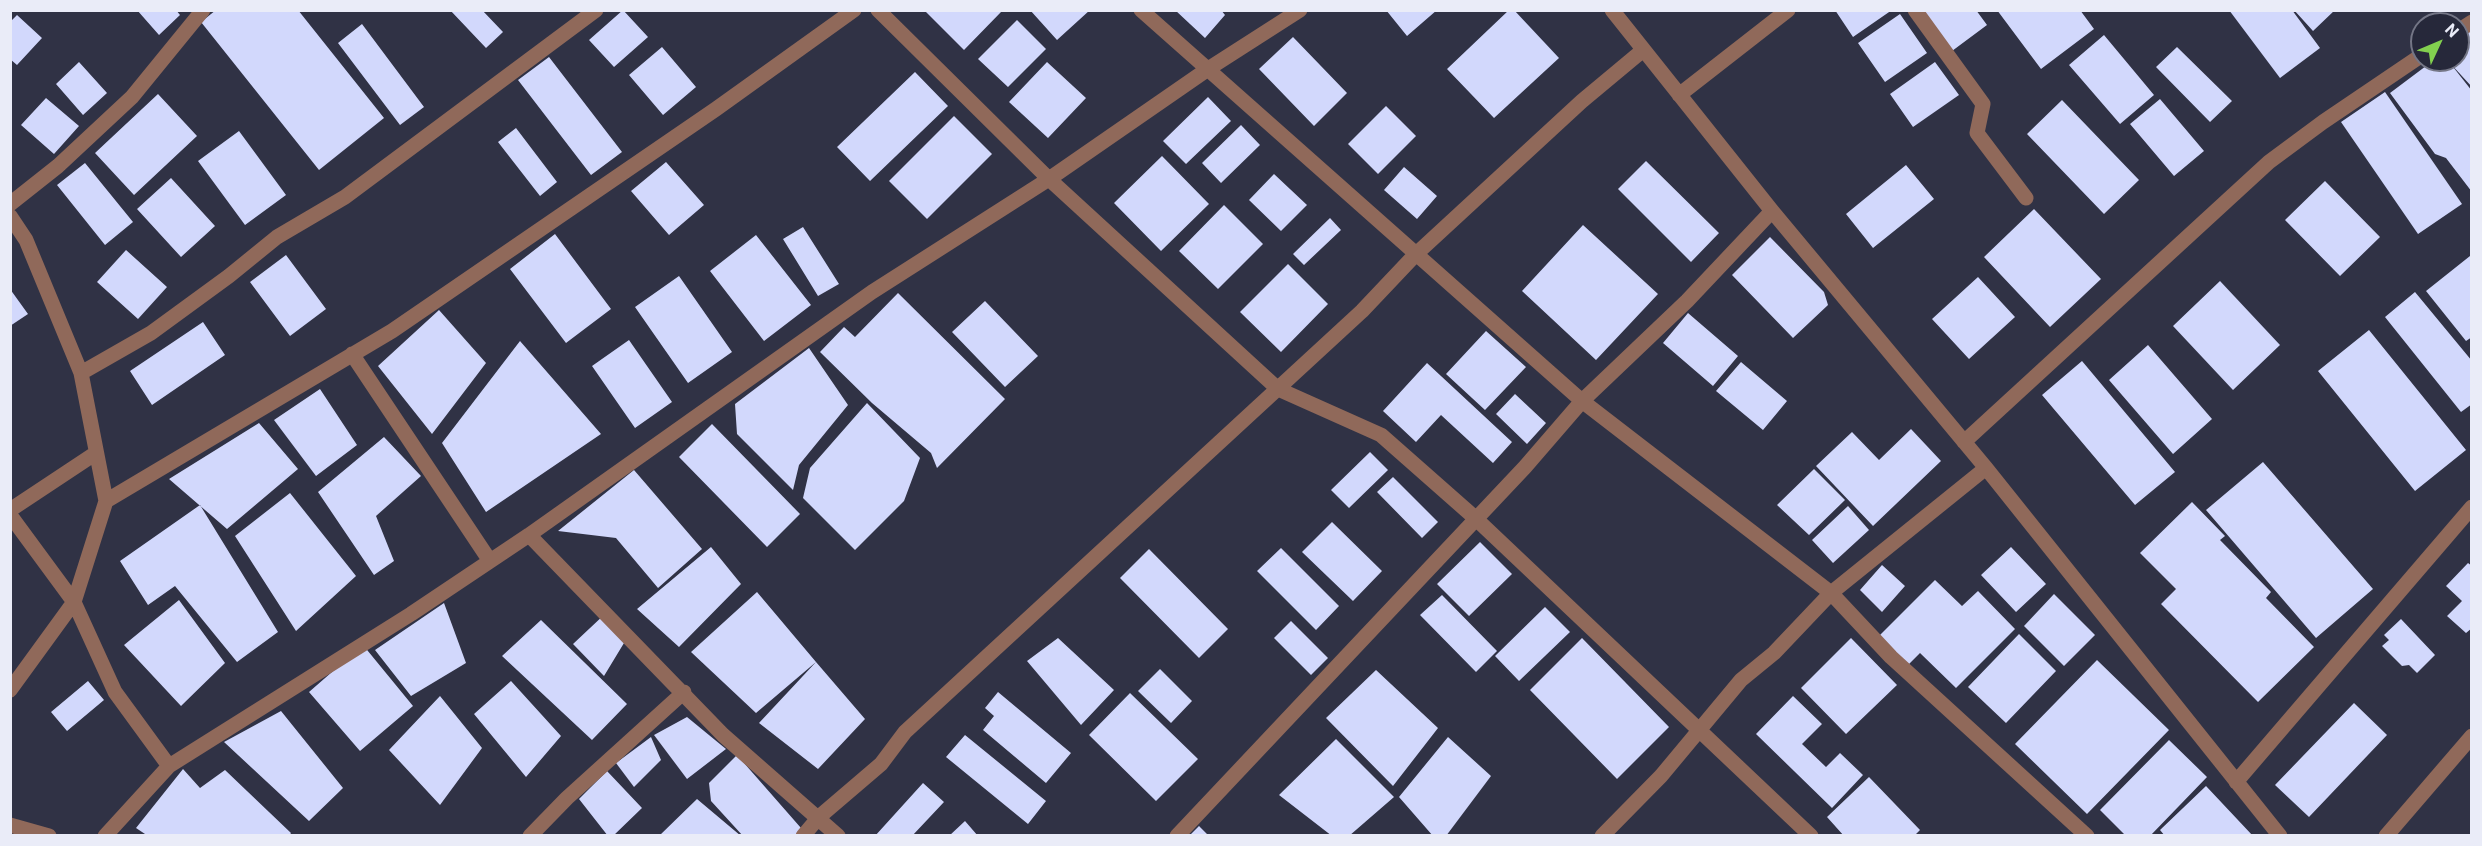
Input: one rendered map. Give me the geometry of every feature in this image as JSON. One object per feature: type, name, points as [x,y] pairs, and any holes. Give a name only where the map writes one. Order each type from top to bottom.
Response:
[{"type":"street","points":[[10,204],[58,165],[132,97],[203,10]]},
{"type":"street","points":[[81,374],[151,333],[230,276],[278,237],[345,197],[596,10]]},
{"type":"street","points":[[106,501],[392,330],[605,186],[854,10]]},
{"type":"street","points":[[878,10],[1049,179],[1278,389],[1381,435],[1474,517],[1811,836]]},
{"type":"street","points":[[1141,10],[1582,401],[1831,593],[1891,657],[2087,836]]},
{"type":"street","points":[[105,836],[169,766],[529,535],[872,292],[1049,179],[1208,69],[1300,10]]},
{"type":"street","points":[[1612,10],[1642,51],[1772,211],[1986,468],[2280,836]]},
{"type":"street","points":[[1679,95],[1788,10]]},
{"type":"street","points":[[1915,10],[1983,104],[1977,133],[2026,198]]},
{"type":"street","points":[[803,836],[819,817],[881,764],[905,732],[1362,312],[1415,255],[1582,100],[1642,51]]},
{"type":"street","points":[[1964,442],[2269,162],[2410,63]]},
{"type":"street","points":[[1177,836],[1474,517],[1525,466],[1582,401],[1687,301],[1772,211]]},
{"type":"street","points":[[10,216],[26,240],[81,374],[106,501],[74,602],[10,690]]},
{"type":"street","points":[[352,354],[490,561]]},
{"type":"street","points":[[10,510],[96,453]]},
{"type":"street","points":[[1602,836],[1661,776],[1741,680],[1774,653],[1831,593],[1986,468]]},
{"type":"street","points":[[2236,782],[2472,507]]},
{"type":"street","points":[[10,515],[74,602],[115,692],[169,766]]},
{"type":"street","points":[[529,535],[684,692],[723,735],[838,836]]},
{"type":"street","points":[[530,836],[567,798],[684,692]]},
{"type":"street","points":[[2386,836],[2472,736]]},
{"type":"street","points":[[10,825],[49,836]]},
{"type":"building","points":[[137,10],[176,10],[180,15],[159,35]]},
{"type":"building","points":[[216,10],[298,10],[384,118],[319,170],[201,22]]},
{"type":"building","points":[[450,10],[482,10],[503,32],[486,48]]},
{"type":"building","points":[[623,10],[648,37],[614,67],[589,40]]},
{"type":"building","points":[[924,10],[1000,10],[1001,12],[964,50]]},
{"type":"building","points":[[1030,10],[1090,10],[1057,40]]},
{"type":"building","points":[[1175,10],[1221,10],[1225,15],[1205,38]]},
{"type":"building","points":[[1386,10],[1437,10],[1407,36]]},
{"type":"building","points":[[1509,10],[1514,10],[1559,58],[1494,118],[1447,69]]},
{"type":"building","points":[[1835,10],[1892,10],[1853,37]]},
{"type":"building","points":[[1922,10],[1976,10],[1987,25],[1952,51]]},
{"type":"building","points":[[1997,10],[2080,10],[2094,29],[2041,69]]},
{"type":"building","points":[[2229,10],[2292,10],[2320,48],[2280,78]]},
{"type":"building","points":[[2294,10],[2335,10],[2313,31]]},
{"type":"building","points":[[1900,14],[1927,53],[1885,82],[1858,43]]},
{"type":"building","points":[[17,15],[42,38],[17,65],[10,59],[10,22]]},
{"type":"building","points":[[1017,20],[1046,49],[1008,87],[978,59]]},
{"type":"building","points":[[2472,22],[2472,87],[2458,72],[2470,72],[2470,24]]},
{"type":"building","points":[[362,24],[424,107],[400,125],[338,43]]},
{"type":"building","points":[[2104,35],[2154,95],[2120,124],[2069,65]]},
{"type":"building","points":[[1293,37],[1347,93],[1314,126],[1259,69]]},
{"type":"building","points":[[662,47],[696,87],[663,115],[629,75]]},
{"type":"building","points":[[2177,47],[2232,101],[2210,122],[2156,67]]},
{"type":"building","points":[[549,57],[622,152],[591,175],[518,80]]},
{"type":"building","points":[[79,62],[107,93],[83,115],[56,84]]},
{"type":"building","points":[[1047,62],[1086,98],[1048,138],[1009,102]]},
{"type":"building","points":[[1935,62],[1959,95],[1913,127],[1890,94]]},
{"type":"building","points":[[915,72],[948,106],[870,181],[837,147]]},
{"type":"building","points":[[2418,72],[2457,72],[2472,91],[2472,192],[2446,158],[2435,154],[2390,93]]},
{"type":"building","points":[[2385,92],[2462,204],[2418,234],[2341,122]]},
{"type":"building","points":[[158,94],[197,136],[134,195],[95,153]]},
{"type":"building","points":[[1208,97],[1231,121],[1186,164],[1163,141]]},
{"type":"building","points":[[46,98],[79,126],[54,154],[21,125]]},
{"type":"building","points":[[2160,99],[2204,151],[2174,176],[2130,124]]},
{"type":"building","points":[[2062,100],[2139,180],[2104,214],[2027,134]]},
{"type":"building","points":[[1386,106],[1416,136],[1378,174],[1348,144]]},
{"type":"building","points":[[954,116],[992,154],[927,219],[889,181]]},
{"type":"building","points":[[1241,125],[1260,145],[1221,183],[1202,163]]},
{"type":"building","points":[[516,128],[557,182],[540,196],[498,142]]},
{"type":"building","points":[[239,131],[286,195],[245,225],[198,161]]},
{"type":"building","points":[[1162,156],[1209,204],[1161,251],[1114,203]]},
{"type":"building","points":[[1646,161],[1719,233],[1691,262],[1618,189]]},
{"type":"building","points":[[666,162],[704,205],[669,235],[631,191]]},
{"type":"building","points":[[85,163],[133,222],[105,245],[57,185]]},
{"type":"building","points":[[1906,165],[1934,199],[1873,248],[1846,214]]},
{"type":"building","points":[[1404,167],[1437,196],[1417,219],[1384,190]]},
{"type":"building","points":[[1274,174],[1307,205],[1281,231],[1249,200]]},
{"type":"building","points":[[171,178],[215,226],[181,257],[137,209]]},
{"type":"building","points":[[2325,181],[2380,237],[2340,276],[2285,220]]},
{"type":"building","points":[[1224,205],[1263,244],[1218,289],[1179,251]]},
{"type":"building","points":[[2034,209],[2101,279],[2050,327],[1984,257]]},
{"type":"building","points":[[1330,218],[1341,230],[1304,265],[1293,254]]},
{"type":"building","points":[[1583,225],[1658,294],[1596,360],[1522,291]]},
{"type":"building","points":[[803,227],[839,284],[818,296],[783,239]]},
{"type":"building","points":[[555,234],[611,309],[566,343],[510,269]]},
{"type":"building","points":[[756,235],[811,305],[764,341],[710,271]]},
{"type":"building","points":[[1770,237],[1824,292],[1828,305],[1793,338],[1732,275]]},
{"type":"building","points":[[126,250],[167,287],[138,319],[97,282]]},
{"type":"building","points":[[286,255],[326,309],[290,336],[250,282]]},
{"type":"building","points":[[2470,256],[2472,337],[2466,341],[2426,291]]},
{"type":"building","points":[[1288,264],[1328,304],[1281,352],[1240,312]]},
{"type":"building","points":[[679,276],[732,352],[688,383],[635,307]]},
{"type":"building","points":[[1978,277],[2015,317],[1969,359],[1932,319]]},
{"type":"building","points":[[2220,281],[2280,345],[2233,390],[2173,326]]},
{"type":"building","points":[[10,289],[28,314],[10,326]]},
{"type":"building","points":[[2415,292],[2472,361],[2472,404],[2461,412],[2385,317]]},
{"type":"building","points":[[898,293],[1005,399],[937,468],[931,453],[872,403],[820,352],[844,327],[855,337]]},
{"type":"building","points":[[985,301],[1038,356],[1005,387],[952,332]]},
{"type":"building","points":[[439,310],[486,363],[432,434],[378,366]]},
{"type":"building","points":[[1688,313],[1738,356],[1713,386],[1663,343]]},
{"type":"building","points":[[203,322],[225,355],[152,405],[130,371]]},
{"type":"building","points":[[2369,330],[2466,450],[2415,491],[2318,371]]},
{"type":"building","points":[[1486,331],[1526,367],[1485,410],[1446,374]]},
{"type":"building","points":[[629,340],[672,402],[635,428],[592,366]]},
{"type":"building","points":[[520,341],[601,434],[486,512],[442,443]]},
{"type":"building","points":[[2148,345],[2212,419],[2173,454],[2109,380]]},
{"type":"building","points":[[809,348],[848,405],[799,465],[793,490],[737,434],[735,404]]},
{"type":"building","points":[[2082,361],[2175,472],[2135,505],[2042,395]]},
{"type":"building","points":[[1741,362],[1787,401],[1763,430],[1716,391]]},
{"type":"building","points":[[1427,363],[1512,442],[1493,463],[1441,415],[1416,442],[1383,411]]},
{"type":"building","points":[[320,389],[357,445],[316,476],[274,420]]},
{"type":"building","points":[[1515,394],[1546,423],[1527,444],[1496,414]]},
{"type":"building","points":[[867,403],[920,458],[904,501],[855,550],[803,498],[810,468]]},
{"type":"building","points":[[259,423],[298,469],[227,529],[169,479]]},
{"type":"building","points":[[712,424],[800,514],[767,547],[679,457]]},
{"type":"building","points":[[1911,429],[1941,461],[1873,526],[1816,466],[1852,432],[1879,460]]},
{"type":"building","points":[[384,437],[421,476],[376,516],[394,561],[374,575],[318,492]]},
{"type":"building","points":[[1370,452],[1388,470],[1349,508],[1331,490]]},
{"type":"building","points":[[2263,462],[2373,589],[2316,638],[2206,510]]},
{"type":"building","points":[[1814,469],[1845,500],[1809,535],[1777,505]]},
{"type":"building","points":[[634,470],[702,549],[658,588],[616,538],[558,531]]},
{"type":"building","points":[[1393,477],[1438,522],[1422,538],[1377,492]]},
{"type":"building","points":[[290,493],[356,576],[296,631],[235,536]]},
{"type":"building","points":[[2192,502],[2225,536],[2220,540],[2271,592],[2266,598],[2314,647],[2258,702],[2161,604],[2176,589],[2140,553]]},
{"type":"building","points":[[200,505],[278,632],[237,662],[175,586],[148,605],[120,561]]},
{"type":"building","points":[[1848,506],[1869,530],[1833,563],[1812,540]]},
{"type":"building","points":[[1332,522],[1382,571],[1353,601],[1302,552]]},
{"type":"building","points":[[1480,542],[1512,574],[1469,616],[1437,584]]},
{"type":"building","points":[[711,547],[741,584],[679,647],[637,609]]},
{"type":"building","points":[[2011,547],[2046,584],[2016,612],[1981,575]]},
{"type":"building","points":[[1281,548],[1339,606],[1316,630],[1257,571]]},
{"type":"building","points":[[1149,549],[1228,629],[1199,658],[1120,578]]},
{"type":"building","points":[[2468,563],[2472,566],[2472,628],[2466,633],[2447,616],[2462,601],[2446,586]]},
{"type":"building","points":[[1882,565],[1905,586],[1882,612],[1860,590]]},
{"type":"building","points":[[1935,580],[1962,606],[1978,591],[2015,629],[1956,688],[1920,653],[1908,665],[1879,636]]},
{"type":"building","points":[[757,592],[816,662],[756,713],[691,652]]},
{"type":"building","points":[[2054,594],[2095,635],[2064,666],[2024,626]]},
{"type":"building","points":[[1442,595],[1497,651],[1476,672],[1420,615]]},
{"type":"building","points":[[179,600],[225,663],[181,706],[124,645]]},
{"type":"building","points":[[444,603],[466,663],[411,696],[375,650]]},
{"type":"building","points":[[1545,607],[1570,632],[1519,681],[1495,656]]},
{"type":"building","points":[[606,613],[624,643],[604,676],[573,644]]},
{"type":"building","points":[[2401,619],[2435,655],[2417,673],[2409,665],[2402,666],[2382,646],[2389,640],[2384,635]]},
{"type":"building","points":[[541,620],[627,704],[592,740],[502,656]]},
{"type":"building","points":[[1291,621],[1328,658],[1311,675],[1274,638]]},
{"type":"building","points":[[2019,634],[2056,671],[2006,723],[1968,687]]},
{"type":"building","points":[[1058,638],[1114,690],[1081,725],[1027,661]]},
{"type":"building","points":[[1582,638],[1669,727],[1617,779],[1530,690]]},
{"type":"building","points":[[1851,638],[1897,685],[1846,734],[1801,688]]},
{"type":"building","points":[[363,645],[413,706],[360,751],[309,692]]},
{"type":"building","points":[[2097,660],[2169,730],[2087,814],[2015,744]]},
{"type":"building","points":[[816,662],[865,719],[818,769],[759,723]]},
{"type":"building","points":[[1160,669],[1192,701],[1171,723],[1138,691]]},
{"type":"building","points":[[1376,670],[1438,728],[1393,786],[1326,718]]},
{"type":"building","points":[[88,681],[104,700],[67,731],[51,712]]},
{"type":"building","points":[[511,681],[561,736],[526,777],[474,714]]},
{"type":"building","points":[[998,692],[1071,753],[1046,783],[983,730],[994,716],[985,708]]},
{"type":"building","points":[[1130,693],[1198,759],[1156,801],[1089,735]]},
{"type":"building","points":[[440,696],[482,748],[440,805],[389,750]]},
{"type":"building","points":[[1793,696],[1822,724],[1802,744],[1826,767],[1840,753],[1863,775],[1832,808],[1756,734]]},
{"type":"building","points":[[2354,703],[2387,735],[2309,817],[2275,785]]},
{"type":"building","points":[[281,711],[343,788],[309,821],[224,742]]},
{"type":"building","points":[[687,717],[726,749],[687,779],[654,735]]},
{"type":"building","points":[[965,735],[1046,801],[1028,824],[946,757]]},
{"type":"building","points":[[651,737],[661,760],[634,787],[616,763]]},
{"type":"building","points":[[1448,737],[1491,776],[1446,836],[1433,836],[1399,797]]},
{"type":"building","points":[[1336,739],[1394,797],[1349,836],[1332,836],[1279,795]]},
{"type":"building","points":[[2169,740],[2207,777],[2150,836],[2126,836],[2100,810]]},
{"type":"building","points":[[737,755],[801,828],[795,836],[743,836],[711,801],[709,783]]},
{"type":"building","points":[[183,769],[200,788],[225,770],[291,833],[289,836],[148,836],[136,828]]},
{"type":"building","points":[[607,771],[642,808],[613,836],[608,836],[579,799]]},
{"type":"building","points":[[1869,777],[1920,830],[1914,836],[1844,836],[1827,817]]},
{"type":"building","points":[[923,783],[944,802],[912,836],[875,836]]},
{"type":"building","points":[[2206,786],[2253,836],[2165,836],[2160,830]]},
{"type":"building","points":[[697,799],[741,836],[659,836]]},
{"type":"building","points":[[965,821],[978,836],[949,836]]},
{"type":"building","points":[[1199,826],[1209,836],[1189,836]]}]
